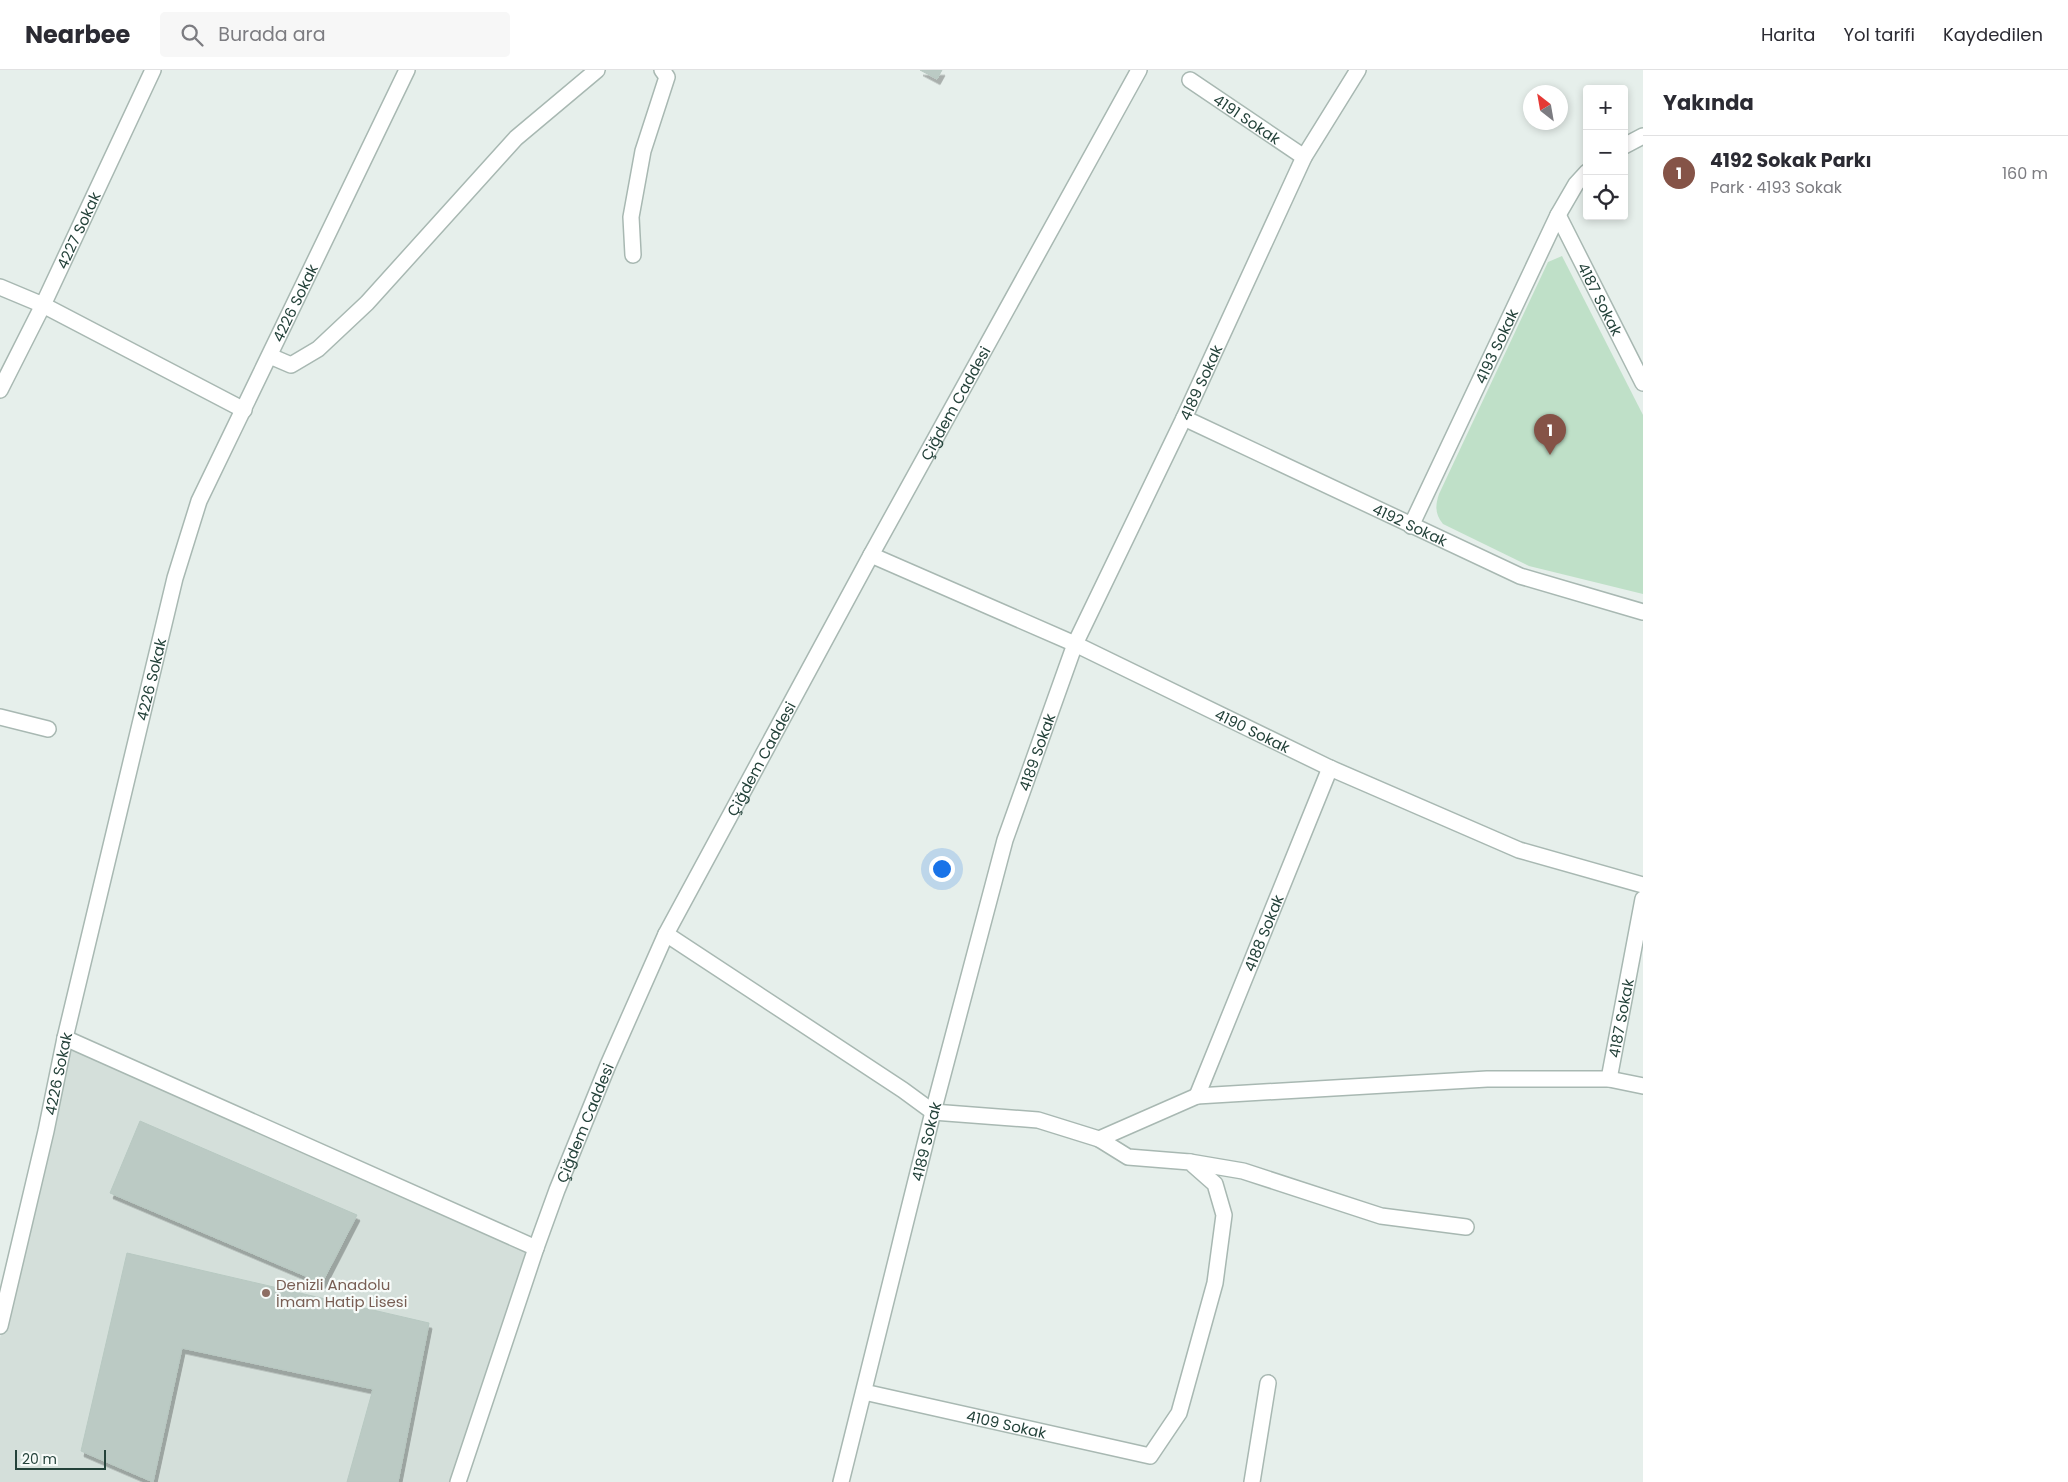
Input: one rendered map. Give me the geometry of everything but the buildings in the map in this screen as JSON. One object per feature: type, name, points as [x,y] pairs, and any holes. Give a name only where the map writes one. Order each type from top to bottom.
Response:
[{"type":"street","name":"4227 Sokak","points":[[0,390],[43,305],[152,70]]},
{"type":"street","name":"4226 Sokak","points":[[1,1320],[46,1131],[65,1038],[175,578],[200,501],[407,70]]},
{"type":"street","points":[[270,356],[291,364],[318,349],[367,303],[516,138],[597,70]]},
{"type":"street","points":[[634,255],[631,217],[643,151],[666,77],[662,70]]},
{"type":"street","name":"Çiğdem Caddesi","points":[[458,1482],[536,1248],[608,1065],[666,934],[871,555],[1139,70]]},
{"type":"street","name":"4189 Sokak","points":[[841,1482],[1005,840],[1075,644],[1184,418],[1304,157],[1358,70]]},
{"type":"street","name":"4191 Sokak","points":[[1190,80],[1304,157]]},
{"type":"street","points":[[1628,144],[1643,136]]},
{"type":"street","name":"4193 Sokak","points":[[1411,526],[1558,215],[1576,184],[1584,175]]},
{"type":"street","name":"4187 Sokak","points":[[1558,215],[1643,383]]},
{"type":"street","points":[[0,287],[43,305],[244,410]]},
{"type":"street","name":"4192 Sokak","points":[[1184,418],[1520,576],[1643,612]]},
{"type":"street","name":"4190 Sokak","points":[[871,555],[1075,644],[1330,768],[1519,850],[1643,885]]},
{"type":"street","points":[[0,717],[48,729]]},
{"type":"street","name":"4188 Sokak","points":[[1197,1096],[1330,768]]},
{"type":"street","name":"4187 Sokak","points":[[1609,1079],[1643,898]]},
{"type":"street","points":[[666,934],[934,1112],[1038,1120],[1099,1139],[1128,1157],[1190,1162],[1243,1170],[1381,1216],[1466,1227]]},
{"type":"street","points":[[65,1038],[536,1248]]},
{"type":"street","points":[[1099,1139],[1197,1096],[1487,1079],[1609,1079],[1643,1086]]},
{"type":"street","name":"4109 Sokak","points":[[864,1392],[1150,1456],[1179,1413],[1215,1283],[1224,1215],[1215,1184],[1190,1162]]},
{"type":"street","points":[[1252,1482],[1268,1383]]},
{"type":"shaded area","name":"Denizli Anadolu İmam Hatip Lisesi","points":[[65,1038],[536,1248],[464,1482],[0,1482],[0,1338]]},
{"type":"green space","points":[[1562,256],[1643,415],[1643,594],[1529,566],[1443,524],[1437,513],[1436,506],[1439,494],[1548,262]]},
{"type":"place","name":"4192 Sokak Parkı","points":[[1550,455]]},
{"type":"place","name":"Denizli Anadolu İmam Hatip Lisesi","points":[[266,1293]]}]
